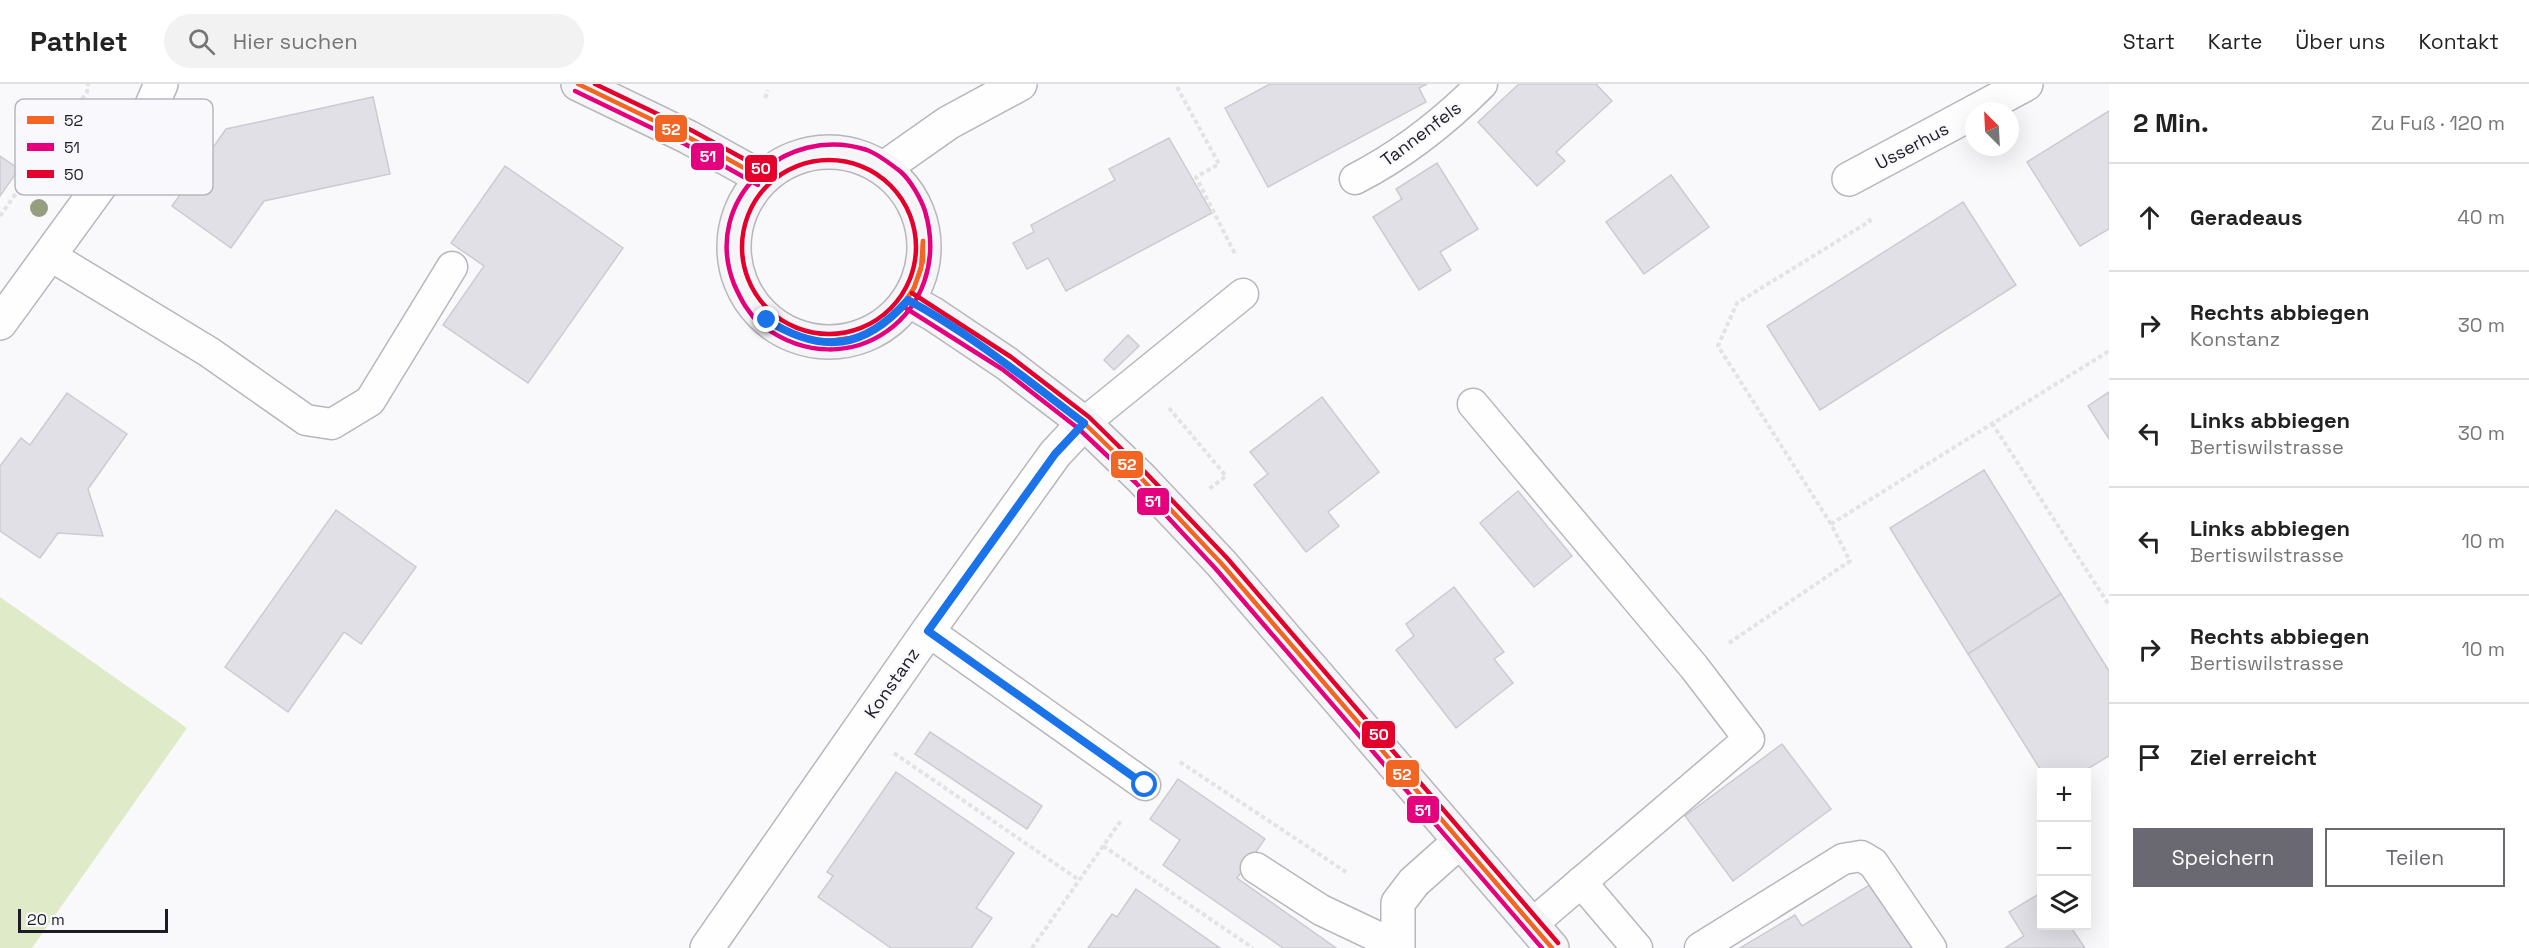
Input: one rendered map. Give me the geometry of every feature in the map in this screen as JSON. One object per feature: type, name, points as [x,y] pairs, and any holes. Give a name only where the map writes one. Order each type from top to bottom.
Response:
[{"type":"main road","points":[[578,84],[688,137],[762,178]]},
{"type":"main road","points":[[821,151],[843,152],[864,157],[884,168],[902,184],[915,206],[923,229],[924,254],[920,278],[908,300],[890,320],[868,334],[842,341],[815,342],[790,335],[767,320],[750,300],[738,277],[733,250],[736,225],[746,199],[762,178],[779,165],[799,156],[821,151]]},
{"type":"main road","points":[[908,300],[1006,363],[1084,423],[1141,478],[1221,563],[1541,936]]},
{"type":"street","points":[[155,99],[161,84]]},
{"type":"street","points":[[884,168],[948,123],[1020,84]]},
{"type":"street","name":"Usserhus","points":[[1993,102],[2026,84]]},
{"type":"street","name":"Usserhus","points":[[1849,180],[1965,117]]},
{"type":"street","points":[[0,323],[93,195]]},
{"type":"street","name":"Konstanz","points":[[707,948],[928,631],[1055,454],[1084,423]]},
{"type":"street","points":[[1397,947],[1398,903],[1414,882],[1459,842]]},
{"type":"lane","name":"Tannenfels","points":[[1355,179],[1384,164],[1411,144],[1456,110],[1482,84]]},
{"type":"lane","points":[[49,255],[209,352],[306,420],[332,424],[370,401],[452,267]]},
{"type":"lane","points":[[1084,423],[1243,294]]},
{"type":"lane","points":[[1473,404],[1694,667],[1749,739],[1581,882],[1541,936]]},
{"type":"lane","points":[[928,631],[1145,785]]},
{"type":"lane","points":[[1700,948],[1843,859],[1861,856],[1873,863],[1931,948]]},
{"type":"lane","points":[[1256,868],[1322,910],[1397,947]]},
{"type":"lane","points":[[1581,882],[1637,948]]},
{"type":"path","points":[[82,99],[87,92],[88,84]]},
{"type":"path","points":[[1177,87],[1219,164],[1196,177],[1240,264],[1234,270],[1243,294]]},
{"type":"path","points":[[765,98],[768,90]]},
{"type":"path","points":[[1694,667],[1850,561],[1831,525],[1718,346],[1737,303],[1870,221],[1849,180]]},
{"type":"path","points":[[0,216],[15,195]]},
{"type":"path","points":[[1831,525],[2109,351]]},
{"type":"path","points":[[1142,376],[1226,476],[1203,493]]},
{"type":"path","points":[[1992,423],[2109,605]]},
{"type":"path","points":[[889,750],[1079,880]]},
{"type":"path","points":[[1032,948],[1168,754],[1369,887],[1398,903]]},
{"type":"path","points":[[1103,846],[1253,948]]},
{"type":"green space","points":[[0,597],[187,728],[32,948],[0,948]]},
{"type":"building","points":[[1270,84],[1427,84],[1419,88],[1426,102],[1268,187],[1225,108]]},
{"type":"building","points":[[1519,84],[1596,84],[1612,101],[1556,152],[1565,161],[1537,186],[1478,122]]},
{"type":"building","points":[[373,97],[390,174],[264,201],[231,248],[172,206],[180,195],[213,195],[213,148],[226,129]]},
{"type":"building","points":[[2109,111],[2109,229],[2080,246],[2027,162]]},
{"type":"building","points":[[1169,138],[1212,213],[1066,291],[1048,258],[1027,269],[1013,243],[1034,232],[1031,225],[1115,180],[1109,169]]},
{"type":"building","points":[[0,156],[15,166],[15,175],[0,196]]},
{"type":"building","points":[[1437,163],[1478,229],[1440,252],[1451,270],[1419,290],[1373,217],[1402,199],[1396,189]]},
{"type":"building","points":[[505,166],[623,248],[528,383],[443,325],[484,266],[451,243]]},
{"type":"building","points":[[1671,175],[1709,227],[1644,274],[1606,222]]},
{"type":"building","points":[[1963,202],[2016,285],[1820,410],[1767,326]]},
{"type":"building","points":[[1128,335],[1139,346],[1114,370],[1104,360]]},
{"type":"building","points":[[2109,392],[2109,439],[2088,406]]},
{"type":"building","points":[[67,393],[127,434],[88,489],[103,536],[58,533],[40,558],[0,531],[0,466],[21,438],[30,445]]},
{"type":"building","points":[[1322,397],[1379,472],[1328,512],[1339,526],[1306,552],[1254,485],[1268,474],[1250,452]]},
{"type":"building","points":[[1984,470],[2061,594],[1968,654],[1890,528]]},
{"type":"building","points":[[1518,491],[1572,556],[1534,587],[1480,523]]},
{"type":"building","points":[[336,510],[416,567],[361,644],[344,632],[288,712],[225,667]]},
{"type":"building","points":[[1454,587],[1504,652],[1494,659],[1513,683],[1456,728],[1396,650],[1414,636],[1406,624]]},
{"type":"building","points":[[2061,594],[2109,671],[2109,756],[2089,768],[2039,768],[1968,654]]},
{"type":"building","points":[[930,732],[1042,806],[1027,829],[915,754]]},
{"type":"building","points":[[1782,744],[1831,809],[1733,881],[1685,816]]},
{"type":"building","points":[[896,772],[1014,853],[976,908],[992,918],[971,948],[891,948],[818,897],[833,876],[827,872]]},
{"type":"building","points":[[1178,779],[1265,839],[1237,878],[1336,948],[1283,948],[1163,865],[1180,840],[1150,819]]},
{"type":"building","points":[[1876,881],[1917,948],[1740,948],[1795,915],[1802,926]]},
{"type":"building","points":[[1136,889],[1220,948],[1088,948],[1112,914],[1117,917]]},
{"type":"building","points":[[2037,895],[2037,930],[2073,930],[2085,948],[2005,948],[2024,936],[2009,912]]},
{"type":"transit line","name":"52","points":[[578,84],[688,137],[762,178]]},
{"type":"transit line","name":"50","points":[[595,84],[691,130],[766,171]]},
{"type":"transit line","name":"51","points":[[575,91],[685,144],[758,185]]},
{"type":"transit line","name":"51","points":[[761,325],[742,301],[734,284],[727,253],[729,224],[740,198],[757,175],[780,158],[807,148],[836,145],[867,150],[901,172],[912,185],[925,211],[930,248],[924,281],[910,309],[888,331],[860,345],[829,349],[796,344],[763,326]]},
{"type":"transit line","name":"50","points":[[829,160],[862,167],[877,175],[890,186],[901,199],[909,214],[916,247],[909,280],[901,295],[890,308],[877,319],[862,327],[829,334],[796,327],[781,319],[768,308],[757,295],[749,280],[742,247],[749,214],[757,199],[768,186],[781,175],[796,167],[829,160]]},
{"type":"transit line","name":"52","points":[[914,288],[921,269],[923,241]]},
{"type":"transit line","name":"52","points":[[914,288],[923,261],[923,241]]},
{"type":"transit line","name":"52","points":[[883,325],[900,309],[914,288]]},
{"type":"transit line","name":"52","points":[[883,325],[899,311],[914,288]]},
{"type":"transit line","name":"50","points":[[912,293],[1011,357],[1089,417],[1146,473],[1227,558],[1558,943]]},
{"type":"transit line","name":"52","points":[[908,300],[1006,363],[1084,423],[1141,478],[1221,563],[1552,948]]},
{"type":"transit line","name":"51","points":[[904,307],[1002,369],[1079,429],[1136,483],[1215,568],[1542,948]]},
{"type":"transit line","name":"52","points":[[827,341],[855,339],[883,325]]},
{"type":"transit line","name":"52","points":[[827,341],[858,337],[883,325]]},
{"type":"route","points":[[767,320],[790,335],[815,342],[842,341],[868,334],[890,320],[908,300],[1006,363],[1084,423],[1055,454],[928,631],[1145,785]]}]
